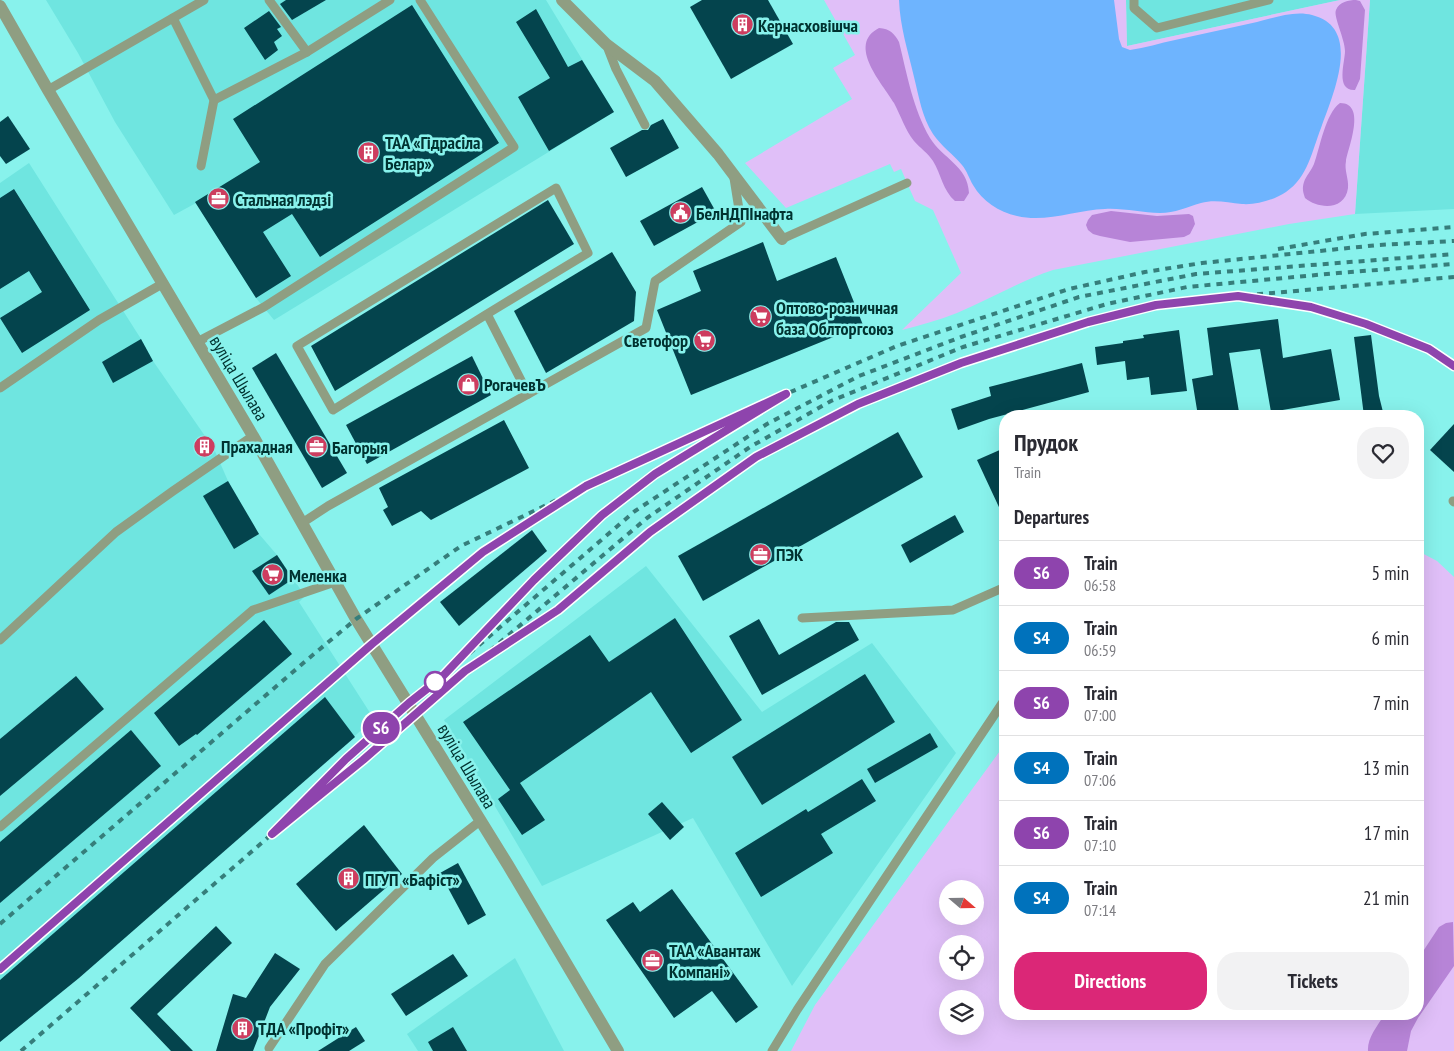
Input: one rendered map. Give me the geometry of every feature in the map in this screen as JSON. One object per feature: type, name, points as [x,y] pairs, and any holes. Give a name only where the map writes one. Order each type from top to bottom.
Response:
[{"type":"street","points":[[562,0],[606,44],[655,81],[718,154],[734,178],[782,239]]},
{"type":"street","name":"вуліца Шылава","points":[[0,6],[253,436],[356,620],[508,865],[618,1051]]},
{"type":"lane","points":[[48,90],[204,0]]},
{"type":"lane","points":[[269,0],[307,52]]},
{"type":"lane","points":[[214,100],[307,52],[390,0]]},
{"type":"lane","points":[[197,342],[264,307],[514,147],[420,0]]},
{"type":"lane","points":[[1134,0],[1134,8],[1158,28],[1269,0]]},
{"type":"lane","points":[[173,18],[214,100],[201,166]]},
{"type":"lane","points":[[606,44],[616,69],[645,125]]},
{"type":"lane","points":[[302,523],[328,506],[646,328],[655,281],[742,222],[734,178]]},
{"type":"lane","points":[[782,239],[907,183]]},
{"type":"lane","points":[[556,188],[588,253],[487,314],[333,410],[297,346],[556,188]]},
{"type":"lane","points":[[0,388],[99,320],[162,284]]},
{"type":"lane","points":[[487,314],[528,394]]},
{"type":"lane","points":[[0,640],[116,532],[253,436]]},
{"type":"lane","points":[[0,827],[253,610],[335,582]]},
{"type":"lane","points":[[802,618],[953,610],[999,590]]},
{"type":"lane","points":[[772,1051],[797,1010],[999,708]]},
{"type":"lane","points":[[269,1048],[324,964],[434,858],[480,822]]},
{"type":"shaded area","name":"ТАА «Гідрасіла Белар»","points":[[46,0],[546,0],[614,112],[274,320],[256,298],[196,203],[174,215],[115,122],[78,53]]},
{"type":"shaded area","points":[[824,0],[1126,0],[1127,46],[1340,0],[1370,0],[1355,214],[1289,224],[1053,270],[1029,279],[957,313],[902,330],[961,273],[933,210],[915,201],[901,169],[894,172],[890,164],[786,208],[745,163],[852,99],[833,68],[855,55]]},
{"type":"shaded area","points":[[899,0],[1114,0],[1119,39],[1122,47],[1130,50],[1284,15],[1298,13],[1312,15],[1328,22],[1337,34],[1341,48],[1340,64],[1332,99],[1308,163],[1293,186],[1276,197],[1259,203],[1248,204],[1206,202],[1165,213],[1105,209],[1050,217],[1028,218],[1004,212],[986,201],[973,185],[962,165],[933,134],[923,114],[919,99],[903,29]]},
{"type":"shaded area","points":[[1126,0],[1340,0],[1127,46]]},
{"type":"shaded area","points":[[1370,0],[1454,0],[1454,209],[1355,214]]},
{"type":"shaded area","points":[[1360,1],[1365,10],[1360,79],[1355,90],[1345,86],[1343,81],[1345,51],[1336,10],[1342,3]]},
{"type":"shaded area","points":[[879,28],[891,32],[899,42],[911,91],[924,127],[935,145],[959,169],[968,184],[969,193],[964,201],[955,201],[951,197],[933,161],[911,137],[894,103],[870,65],[866,54],[866,44],[870,35]]},
{"type":"shaded area","points":[[1340,103],[1348,105],[1353,110],[1354,118],[1354,127],[1346,164],[1348,188],[1342,201],[1330,206],[1324,206],[1310,202],[1305,198],[1303,186],[1314,164],[1330,115]]},
{"type":"shaded area","points":[[29,163],[141,339],[153,361],[214,449],[228,481],[259,534],[277,555],[305,596],[299,602],[374,719],[79,978],[0,1042],[0,183]]},
{"type":"shaded area","points":[[1111,211],[1157,216],[1189,214],[1193,216],[1195,224],[1190,234],[1184,237],[1130,242],[1093,234],[1088,230],[1086,225],[1092,215]]},
{"type":"shaded area","points":[[1424,554],[1437,561],[1454,577],[1454,1051],[791,1051],[815,1005],[999,752],[999,1020],[1424,1020]]},
{"type":"shaded area","points":[[646,566],[762,712],[872,643],[956,753],[792,986],[693,818],[542,886],[444,720]]},
{"type":"shaded area","points":[[1453,922],[1454,966],[1424,1009],[1424,950],[1439,927]]},
{"type":"shaded area","points":[[515,958],[564,1051],[418,1051],[407,1034]]},
{"type":"shaded area","points":[[1381,1020],[1417,1020],[1411,1031],[1407,1051],[1368,1051],[1371,1036]]},
{"type":"building","points":[[286,0],[326,0],[292,20],[280,4]]},
{"type":"building","name":"Кернасховішча","points":[[702,0],[768,0],[793,44],[731,79],[690,7]]},
{"type":"building","name":"ТАА «Гідрасіла Белар»","points":[[412,5],[499,143],[320,257],[292,214],[263,232],[291,276],[256,298],[195,202],[260,162],[233,119]]},
{"type":"building","points":[[536,9],[568,67],[582,60],[614,112],[549,151],[518,97],[550,78],[516,22]]},
{"type":"building","points":[[269,11],[281,27],[277,29],[282,36],[274,42],[278,50],[265,60],[244,28]]},
{"type":"building","points":[[8,116],[30,149],[6,164],[0,156],[0,122]]},
{"type":"building","points":[[663,119],[679,148],[626,177],[610,148],[642,130],[648,130],[651,125]]},
{"type":"building","points":[[702,187],[716,212],[654,246],[640,221]]},
{"type":"building","points":[[14,189],[90,310],[22,353],[0,318],[42,292],[29,271],[0,289],[0,198]]},
{"type":"building","points":[[548,200],[574,244],[335,391],[311,346]]},
{"type":"building","name":"Оптово-розничная база Облторгсоюз","points":[[763,242],[777,281],[836,257],[863,325],[691,395],[657,310],[701,291],[693,271]]},
{"type":"building","points":[[612,252],[636,292],[634,321],[546,373],[514,311]]},
{"type":"building","points":[[1278,319],[1283,358],[1331,349],[1340,400],[1282,410],[1271,410],[1260,349],[1229,353],[1239,410],[1197,410],[1192,379],[1213,375],[1207,328]]},
{"type":"building","points":[[1179,330],[1187,391],[1151,395],[1149,377],[1127,380],[1125,361],[1097,365],[1095,347],[1144,338],[1143,335]]},
{"type":"building","points":[[1371,335],[1382,410],[1363,410],[1354,337]]},
{"type":"building","points":[[141,339],[153,361],[113,383],[102,362]]},
{"type":"building","points":[[276,353],[347,473],[322,488],[252,368]]},
{"type":"building","points":[[472,356],[491,395],[367,464],[346,425]]},
{"type":"building","points":[[1082,363],[1089,392],[1022,410],[999,410],[999,416],[958,430],[951,409],[991,396],[989,387]]},
{"type":"building","points":[[504,420],[529,468],[431,520],[421,511],[392,526],[383,510],[388,507],[379,488]]},
{"type":"building","points":[[1454,424],[1454,472],[1430,450]]},
{"type":"building","points":[[898,432],[923,477],[703,601],[678,556]]},
{"type":"building","name":"Прахадная","points":[[206,437],[214,449],[202,456],[196,443]]},
{"type":"building","points":[[999,450],[999,507],[977,460]]},
{"type":"building","points":[[228,481],[259,534],[234,549],[203,496]]},
{"type":"building","points":[[955,515],[964,532],[910,563],[901,545]]},
{"type":"building","points":[[532,530],[547,551],[459,626],[440,602]]},
{"type":"building","name":"Меленка","points":[[277,555],[293,579],[269,595],[252,571]]},
{"type":"building","points":[[675,618],[742,720],[691,753],[651,692],[520,783],[545,820],[522,835],[498,799],[510,790],[463,722],[590,635],[609,662]]},
{"type":"building","points":[[759,619],[779,655],[836,622],[849,622],[859,640],[762,695],[729,636]]},
{"type":"building","points":[[264,620],[292,654],[197,735],[179,746],[154,713]]},
{"type":"building","points":[[865,674],[895,722],[762,805],[732,757]]},
{"type":"building","points":[[76,676],[104,709],[0,796],[0,739]]},
{"type":"building","points":[[325,697],[355,737],[79,978],[0,1042],[0,980]]},
{"type":"building","points":[[131,730],[161,766],[0,903],[0,842]]},
{"type":"building","points":[[930,733],[938,747],[875,783],[867,769]]},
{"type":"building","points":[[862,779],[876,801],[821,834],[833,853],[761,897],[735,853],[806,809],[808,812]]},
{"type":"building","points":[[662,802],[684,827],[670,840],[648,814]]},
{"type":"building","name":"ПГУП «Бафіст»","points":[[364,825],[402,874],[336,931],[296,884]]},
{"type":"building","points":[[458,863],[486,915],[468,925],[440,873]]},
{"type":"building","points":[[672,889],[758,1007],[736,1023],[712,991],[674,1018],[606,920],[633,902],[640,912]]},
{"type":"building","points":[[216,926],[232,943],[157,1014],[193,1051],[171,1051],[130,1008]]},
{"type":"building","points":[[275,953],[300,969],[270,1007],[253,1051],[216,1051],[233,994],[246,998]]},
{"type":"building","points":[[453,954],[468,976],[406,1016],[391,994]]},
{"type":"building","points":[[356,1027],[365,1041],[349,1051],[318,1051]]},
{"type":"building","points":[[453,1027],[467,1051],[433,1051],[428,1042]]},
{"type":"railway","points":[[1278,249],[1365,234],[1454,227]]},
{"type":"railway","points":[[0,924],[356,619],[461,546],[586,486],[786,394],[897,346],[1069,289],[1145,272],[1202,263],[1378,245],[1454,241]]},
{"type":"railway","points":[[21,1051],[272,834],[346,759],[409,703],[442,677],[635,511],[767,424],[859,376],[961,337],[1079,297],[1196,274],[1454,254]]},
{"type":"railway","points":[[316,798],[647,518],[750,447],[831,401],[963,347],[1107,304],[1187,287],[1454,264]]},
{"type":"railway","points":[[509,642],[558,610],[650,532],[756,457],[858,404],[961,363],[1088,322],[1156,305],[1454,277]]},
{"type":"railway","points":[[1255,299],[1311,307],[1367,324],[1429,349],[1454,366]]},
{"type":"railway","points":[[482,634],[564,549],[631,490],[655,473],[744,420]]},
{"type":"railway","points":[[0,969],[372,644],[483,552],[546,511]]},
{"type":"train","name":"S6","points":[[0,969],[372,644],[483,552],[586,486],[786,394],[655,474],[602,515],[534,580],[442,677],[409,703],[346,759],[272,834],[363,760],[465,671],[558,610],[650,532],[756,457],[858,404],[961,363],[1088,322],[1156,305],[1238,296],[1311,307],[1366,324],[1429,349],[1454,366]]},
{"type":"place","name":"Кернасховішча","points":[[742,25]]},
{"type":"place","name":"ТАА «Гідрасіла Белар»","points":[[369,152]]},
{"type":"place","name":"Стальная лэдзі","points":[[219,199]]},
{"type":"place","name":"БелНДПІнафта","points":[[680,213]]},
{"type":"place","name":"Оптово-розничная база Облторгсоюз","points":[[760,317]]},
{"type":"place","name":"Светофор","points":[[704,340]]},
{"type":"place","name":"РогачевЪ","points":[[468,384]]},
{"type":"place","name":"Прахадная","points":[[205,446]]},
{"type":"place","name":"Багорыя","points":[[316,447]]},
{"type":"place","name":"ПЭК","points":[[760,554]]},
{"type":"place","name":"Меленка","points":[[273,575]]},
{"type":"place","name":"ПГУП «Бафіст»","points":[[349,879]]},
{"type":"place","name":"ТАА «Авантаж Компані»","points":[[653,960]]},
{"type":"place","name":"ТДА «Профіт»","points":[[242,1028]]}]
